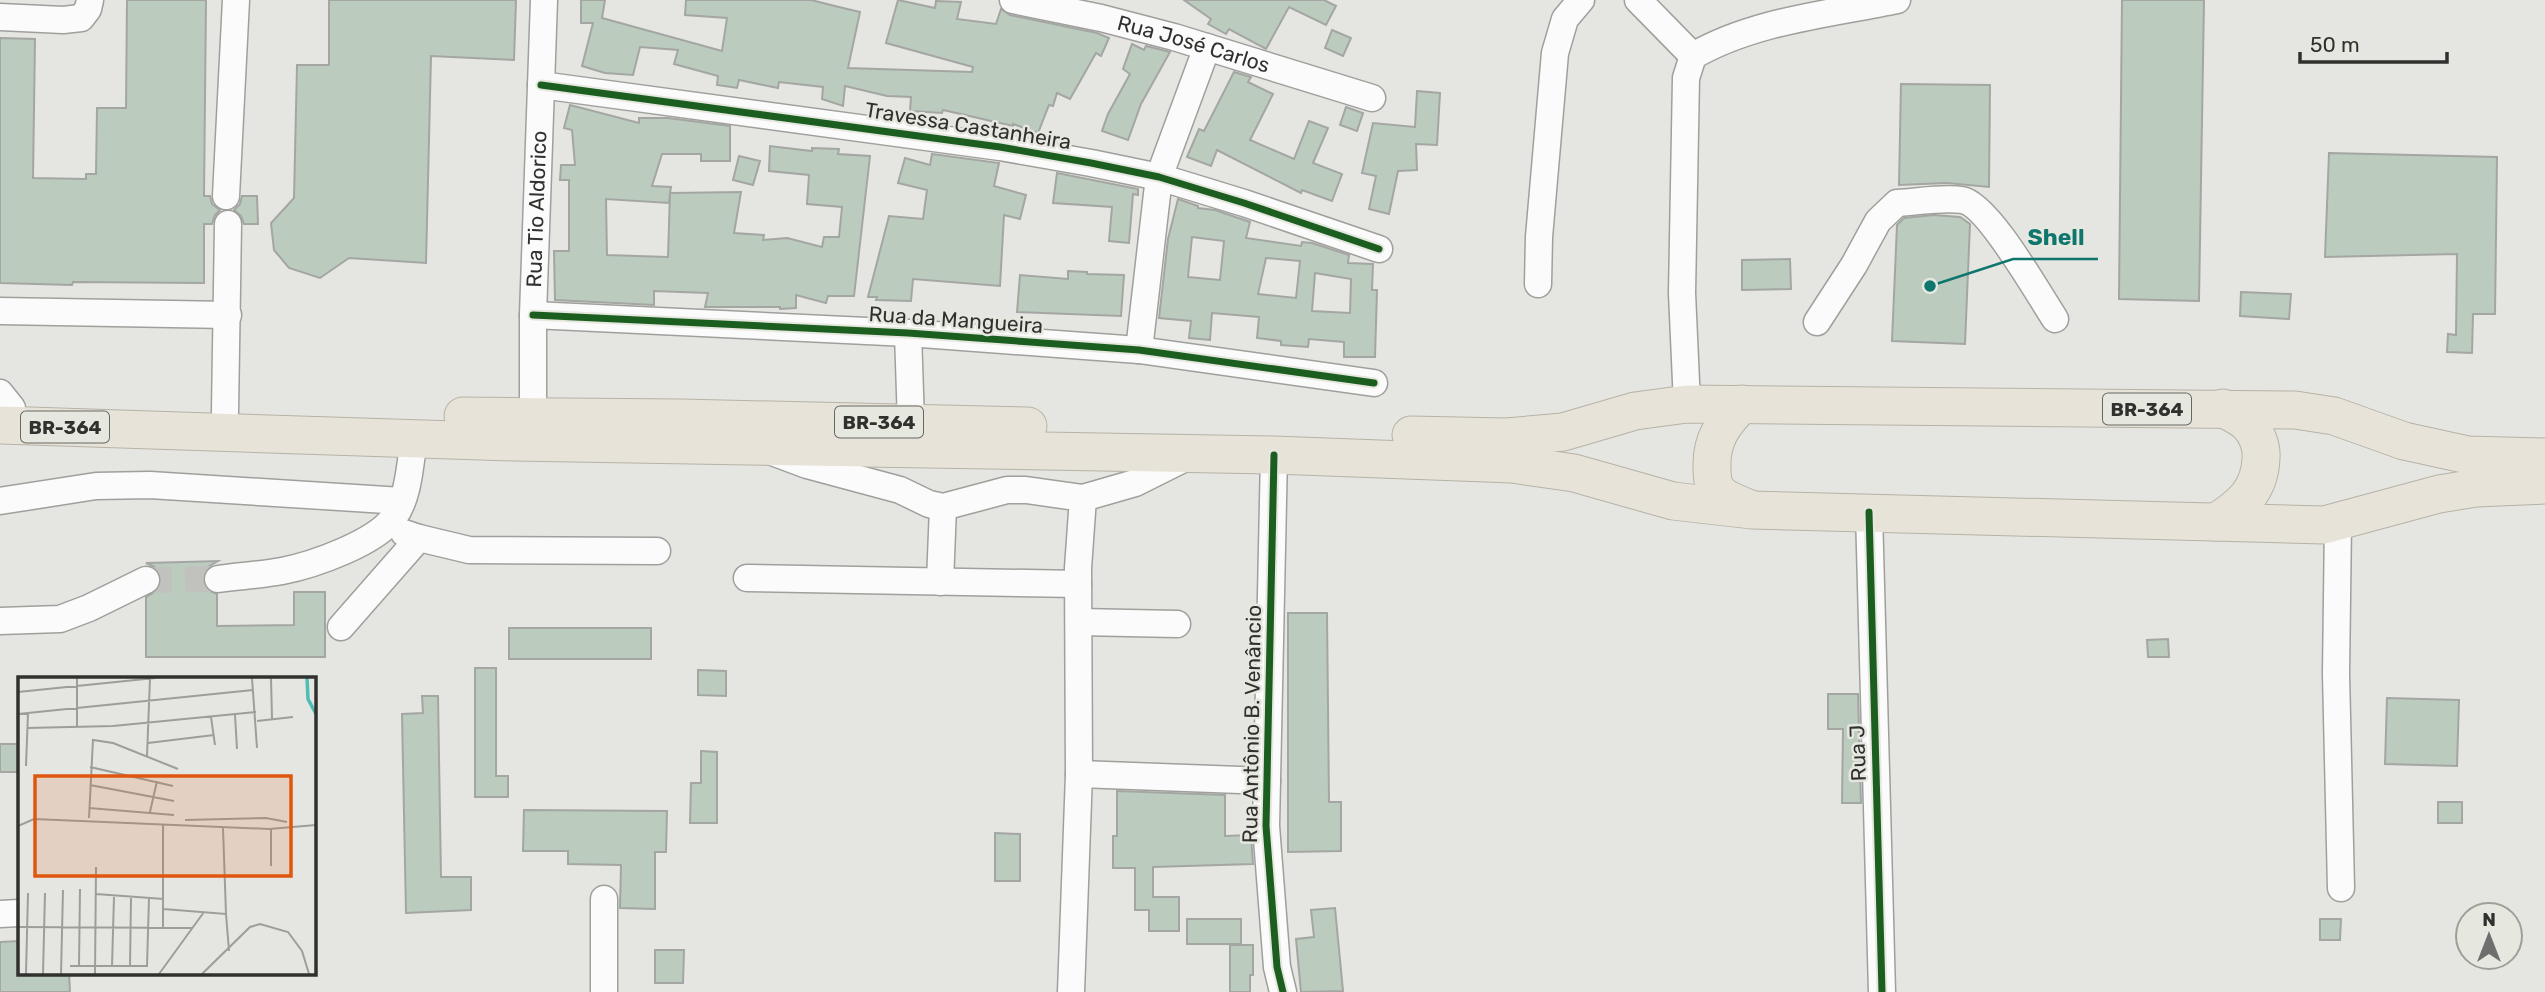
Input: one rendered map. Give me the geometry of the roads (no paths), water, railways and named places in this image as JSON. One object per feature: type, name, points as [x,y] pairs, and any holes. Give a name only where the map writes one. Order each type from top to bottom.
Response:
[{"type":"highway","name":"BR-364","points":[[3,408],[911,423],[1506,437],[1563,432],[1635,411],[1687,404],[2136,410],[2223,408],[2295,410],[2334,416],[2404,441],[2468,455],[2545,457]]},
{"type":"highway","points":[[1742,404],[1722,426],[1715,440],[1711,453],[1712,483],[1723,496],[1752,510]]},
{"type":"highway","name":"BR-364","points":[[3,408],[414,439],[1274,455],[1512,464],[1574,473],[1673,501],[1752,510],[2324,525],[2440,494],[2476,488],[2545,485]]},
{"type":"highway","points":[[2216,522],[2235,511],[2249,497],[2261,472],[2262,450],[2257,437],[2247,423],[2223,408]]},
{"type":"street","points":[[0,17],[63,20],[81,18],[88,9],[90,0]]},
{"type":"street","points":[[226,196],[236,0]]},
{"type":"street","name":"Rua Tio Aldorico","points":[[533,417],[533,315],[544,0]]},
{"type":"street","name":"Rua José Carlos","points":[[1013,0],[1101,18],[1207,47],[1372,98]]},
{"type":"street","points":[[1538,284],[1539,237],[1555,52],[1565,19],[1581,0]]},
{"type":"street","points":[[1638,0],[1693,55]]},
{"type":"street","points":[[1687,404],[1682,293],[1686,78],[1693,55],[1719,40],[1784,23],[1897,0]]},
{"type":"street","points":[[1139,350],[1159,177],[1207,47]]},
{"type":"street","name":"Travessa Castanheira","points":[[541,85],[1000,147],[1159,177],[1379,249]]},
{"type":"street","points":[[1818,322],[1878,221],[1897,203],[1965,200],[1983,212],[2055,319]]},
{"type":"street","points":[[225,412],[228,224]]},
{"type":"street","points":[[0,312],[228,315]]},
{"type":"street","name":"Rua da Mangueira","points":[[533,315],[908,333],[1139,350],[1374,383]]},
{"type":"street","points":[[908,333],[911,423]]},
{"type":"street","points":[[218,579],[297,567],[334,555],[369,538],[386,526],[395,516],[402,501],[414,439]]},
{"type":"street","points":[[760,447],[807,465],[900,490],[929,504],[943,506],[1007,490],[1083,498],[1135,483],[1193,454]]},
{"type":"street","name":"Rua Antônio B. Venâncio","points":[[1274,455],[1266,827],[1278,967],[1283,992]]},
{"type":"street","points":[[0,501],[96,486],[150,485],[402,501]]},
{"type":"street","points":[[1071,992],[1079,774],[1078,584],[1083,498]]},
{"type":"street","points":[[940,582],[943,506]]},
{"type":"street","name":"Rua J","points":[[1869,512],[1882,992]]},
{"type":"street","points":[[2338,522],[2336,674],[2341,888]]},
{"type":"street","points":[[386,526],[419,538],[469,550],[657,551]]},
{"type":"street","points":[[341,627],[419,538]]},
{"type":"street","points":[[747,578],[1078,584]]},
{"type":"street","points":[[0,621],[60,619],[146,580]]},
{"type":"street","points":[[1079,622],[1177,624]]},
{"type":"street","points":[[1079,774],[1267,781]]},
{"type":"street","points":[[604,899],[604,992]]},
{"type":"street","points":[[0,914],[18,913]]},
{"type":"tunnel","points":[[146,580],[218,579]]},
{"type":"place","name":"Shell","points":[[1930,286]]}]
